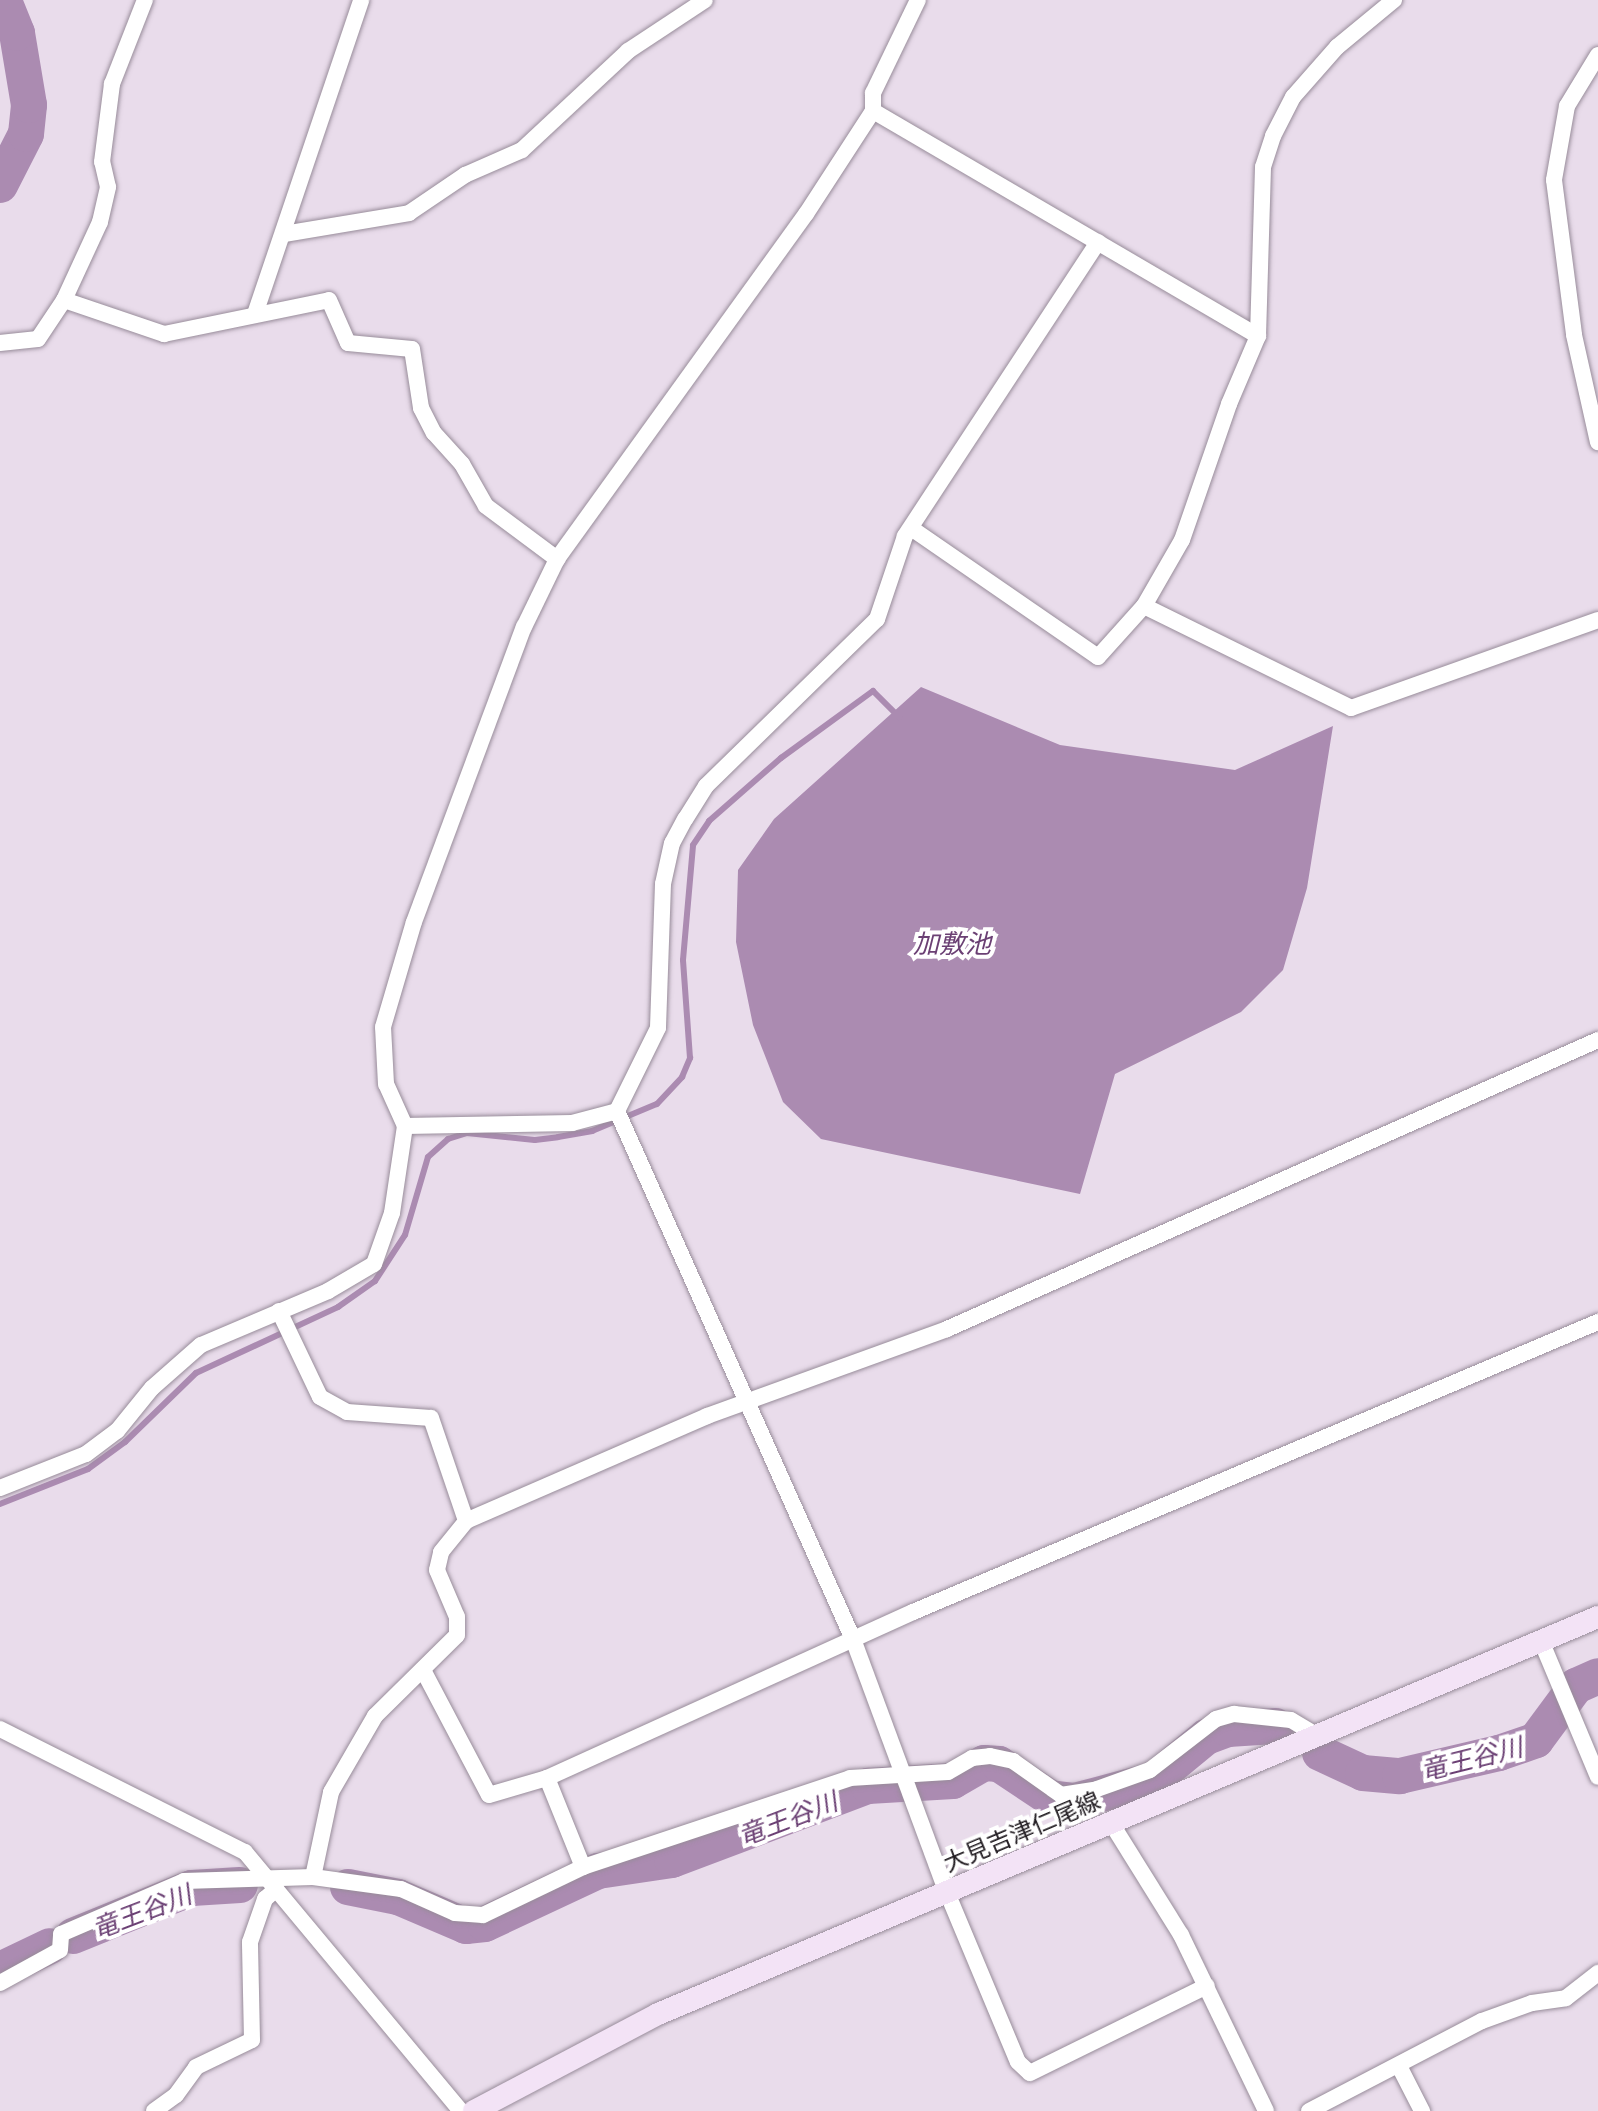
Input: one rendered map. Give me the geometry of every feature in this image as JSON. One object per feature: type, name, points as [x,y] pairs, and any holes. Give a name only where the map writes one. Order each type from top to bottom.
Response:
[{"type":"main road","name":"大見吉津仁尾線","points":[[474,2111],[645,2020],[1313,1733],[1542,1643],[1598,1617]]},
{"type":"street","points":[[0,343],[38,339],[64,300],[100,222],[108,187],[102,162],[112,84],[145,0]]},
{"type":"street","points":[[255,314],[361,0]]},
{"type":"street","points":[[284,234],[409,213],[465,175],[522,150],[628,51],[705,0]]},
{"type":"street","points":[[0,1488],[86,1454],[117,1431],[152,1388],[201,1345],[283,1323],[374,1264],[392,1213],[405,1126],[386,1084],[383,1027],[414,922],[495,700],[557,559],[806,214],[873,111],[873,93],[918,0]]},
{"type":"street","points":[[911,528],[1098,657],[1144,606],[1182,540],[1258,336],[1263,167],[1273,136],[1293,97],[1328,57],[1394,0]]},
{"type":"street","points":[[1598,55],[1567,106],[1554,180],[1574,335],[1598,442]]},
{"type":"street","points":[[873,111],[1258,336]]},
{"type":"street","points":[[405,1126],[572,1123],[617,1111],[658,1028],[663,884],[672,843],[706,786],[877,619],[911,528],[1098,242]]},
{"type":"street","points":[[64,300],[164,334],[329,300],[348,343],[412,349],[421,408],[434,433],[462,464],[486,506],[557,559]]},
{"type":"street","points":[[1144,606],[1351,708],[1598,620]]},
{"type":"street","points":[[313,1877],[331,1792],[375,1716],[457,1635],[457,1617],[437,1570],[441,1552],[466,1521],[747,1402],[947,1329],[1598,1040]]},
{"type":"street","points":[[617,1111],[853,1639],[946,1890],[1018,2062],[1030,2073],[1207,1986]]},
{"type":"street","points":[[423,1670],[489,1795],[547,1778],[853,1639],[1598,1322]]},
{"type":"street","points":[[283,1323],[320,1397],[347,1412],[431,1418],[466,1521]]},
{"type":"street","points":[[1542,1643],[1564,1686],[1598,1777]]},
{"type":"street","points":[[0,1983],[60,1950],[61,1934],[184,1881],[272,1882],[313,1877],[401,1889],[455,1913],[483,1915],[583,1867],[783,1796],[850,1778],[907,1781],[948,1772],[972,1758],[990,1756],[1013,1761],[1061,1795],[1097,1789],[1150,1770],[1216,1719],[1234,1714],[1291,1720],[1313,1733]]},
{"type":"street","points":[[0,1729],[245,1852],[461,2111]]},
{"type":"street","points":[[547,1778],[583,1867]]},
{"type":"street","points":[[1110,1821],[1207,1986],[1266,2111]]},
{"type":"street","points":[[154,2111],[176,2095],[196,2067],[252,2040],[250,1942],[272,1882]]},
{"type":"street","points":[[1309,2111],[1482,2021],[1532,2003],[1566,1998],[1598,1973]]},
{"type":"street","points":[[1399,2066],[1422,2111]]},
{"type":"water","name":"加敷池","points":[[921,687],[1060,745],[1235,770],[1333,726],[1307,888],[1283,970],[1241,1012],[1115,1074],[1080,1194],[821,1139],[783,1102],[753,1025],[736,942],[738,870],[774,819]]},
{"type":"waterway","points":[[0,185],[26,134],[29,105],[17,33],[4,0]]},
{"type":"waterway","points":[[0,1504],[88,1469],[125,1442],[196,1373],[338,1307],[375,1281],[405,1235],[428,1157],[448,1139],[467,1133],[535,1140],[558,1137],[592,1131],[657,1104],[682,1077],[690,1058],[683,960],[693,845],[709,821],[781,758],[873,691],[899,717]]},
{"type":"waterway","name":"竜王谷川","points":[[1320,1753],[1363,1773],[1400,1776],[1499,1753],[1536,1740],[1576,1686],[1598,1676]]},
{"type":"waterway","name":"竜王谷川","points":[[348,1887],[398,1897],[466,1926],[485,1924],[598,1871],[672,1860],[868,1786],[953,1781],[984,1763],[999,1764],[1050,1798],[1075,1801],[1154,1780],[1206,1737],[1228,1729],[1276,1726]]},
{"type":"waterway","name":"竜王谷川","points":[[73,1936],[192,1888],[240,1885]]},
{"type":"waterway","name":"竜王谷川","points":[[0,1970],[50,1946]]}]
